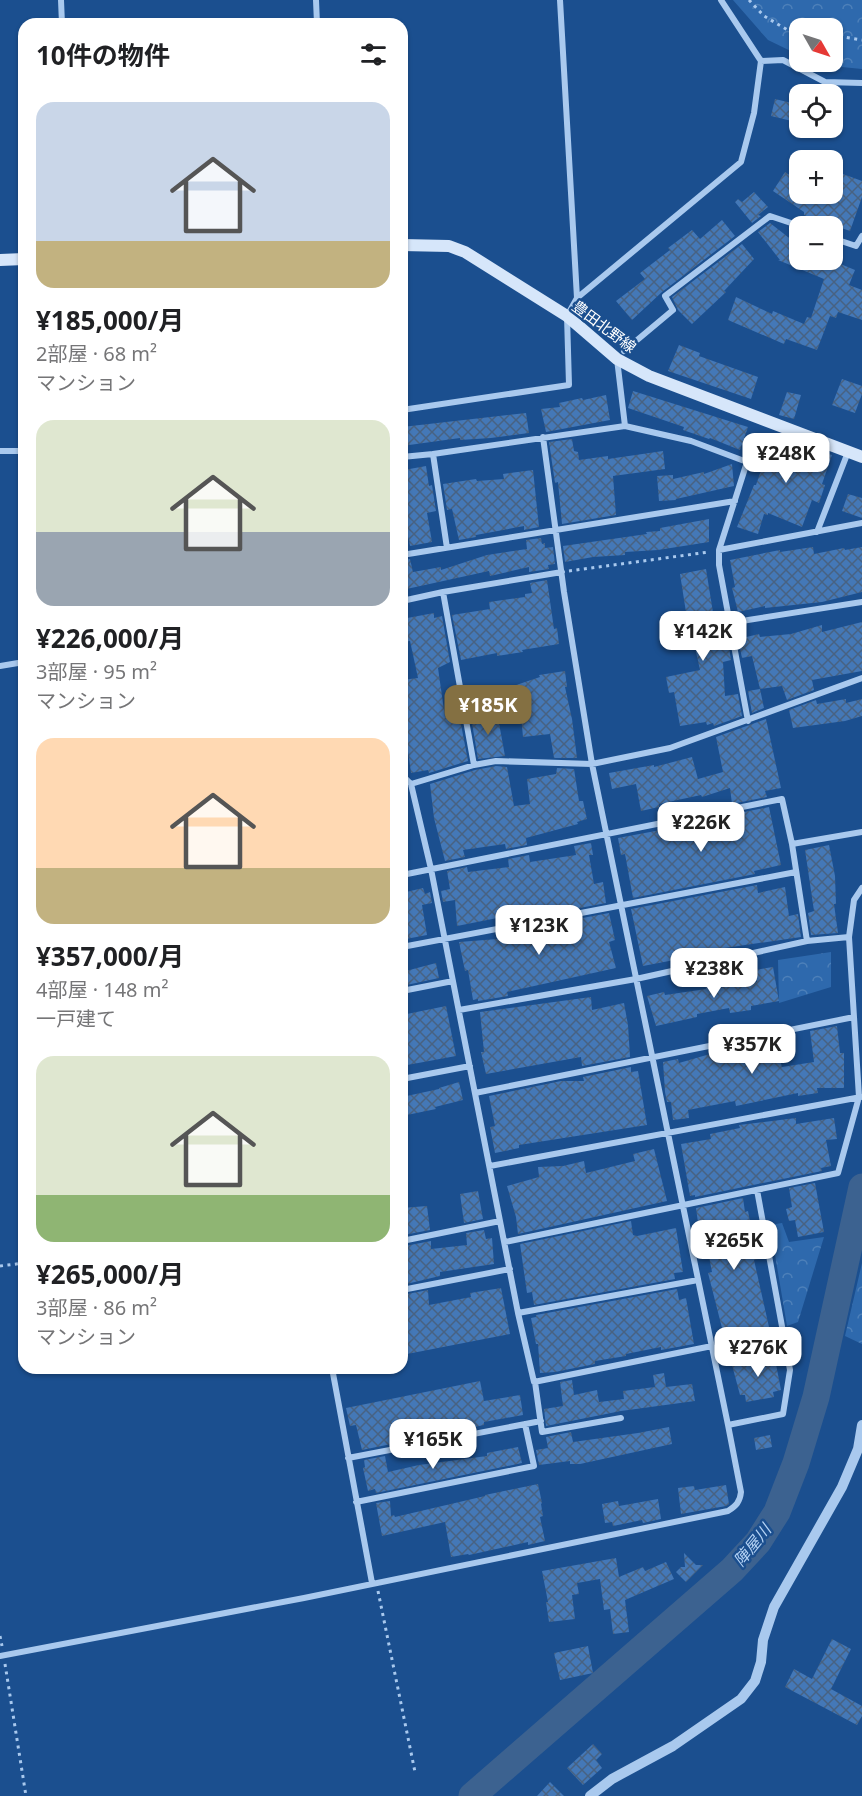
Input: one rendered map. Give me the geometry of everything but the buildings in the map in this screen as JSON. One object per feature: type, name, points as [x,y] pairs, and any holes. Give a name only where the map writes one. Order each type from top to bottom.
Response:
[{"type":"main road","name":"豊田北野線","points":[[408,245],[449,246],[465,252],[567,316],[649,376],[862,457]]},
{"type":"main road","points":[[0,260],[18,259]]},
{"type":"street","points":[[61,0],[62,18]]},
{"type":"street","points":[[316,0],[317,18]]},
{"type":"street","points":[[560,0],[577,298]]},
{"type":"street","points":[[408,409],[569,385],[567,316],[577,298],[741,162],[754,112],[761,61],[721,0]]},
{"type":"street","points":[[761,61],[783,60],[825,82],[862,82]]},
{"type":"street","points":[[625,426],[621,355],[673,310],[665,296],[771,216],[789,222]]},
{"type":"street","points":[[843,242],[856,246],[862,236]]},
{"type":"street","points":[[408,456],[625,426],[691,441],[747,462],[719,550],[719,565],[748,721]]},
{"type":"street","points":[[2,1656],[372,1584],[728,1511],[740,1500],[741,1492],[728,1425],[592,764],[543,437]]},
{"type":"street","points":[[0,451],[18,451]]},
{"type":"street","points":[[817,532],[848,452]]},
{"type":"street","points":[[433,454],[447,548]]},
{"type":"street","points":[[408,554],[735,501]]},
{"type":"street","points":[[719,550],[862,523]]},
{"type":"street","points":[[408,600],[442,592],[562,572]]},
{"type":"street","points":[[442,592],[474,765]]},
{"type":"street","points":[[729,623],[862,602]]},
{"type":"street","points":[[0,666],[18,663]]},
{"type":"street","points":[[411,784],[474,765],[496,761],[592,764],[670,748],[862,678]]},
{"type":"street","points":[[408,781],[411,784],[431,869],[518,1313],[535,1382],[542,1432],[621,1418]]},
{"type":"street","points":[[408,874],[782,800],[792,844],[807,941]]},
{"type":"street","points":[[792,844],[862,832]]},
{"type":"street","points":[[408,946],[796,872]]},
{"type":"street","points":[[505,1242],[838,1173],[860,1097],[849,937],[854,900],[862,888]]},
{"type":"street","points":[[459,1010],[636,979],[807,941],[849,937]]},
{"type":"street","points":[[408,990],[453,981]]},
{"type":"street","points":[[475,1093],[854,1017]]},
{"type":"street","points":[[408,1078],[470,1066]]},
{"type":"street","points":[[490,1166],[860,1097]]},
{"type":"street","points":[[728,1425],[783,1414],[790,1370],[757,1190]]},
{"type":"street","points":[[408,1240],[500,1221]]},
{"type":"street","points":[[408,1289],[510,1269]]},
{"type":"street","points":[[518,1313],[698,1280]]},
{"type":"street","points":[[535,1382],[712,1346]]},
{"type":"street","points":[[333,1374],[372,1584]]},
{"type":"street","points":[[348,1458],[541,1421]]},
{"type":"street","points":[[356,1502],[534,1466],[525,1424]]},
{"type":"street","points":[[590,1796],[612,1779],[673,1746],[741,1699],[755,1681],[761,1662],[763,1640],[774,1607],[842,1487],[858,1449],[862,1425]]},
{"type":"path","points":[[749,0],[764,16],[789,31]]},
{"type":"path","points":[[843,37],[862,40]]},
{"type":"path","points":[[562,572],[719,550]]},
{"type":"path","points":[[0,1266],[18,1264]]},
{"type":"path","points":[[372,1584],[378,1588],[415,1772]]},
{"type":"path","points":[[0,1635],[26,1796]]},
{"type":"green space","points":[[733,0],[862,0],[862,69],[843,67],[843,18],[789,18],[789,50],[768,40]]},
{"type":"green space","points":[[831,952],[831,987],[779,1003],[778,960]]},
{"type":"green space","points":[[782,1223],[789,1242],[824,1237],[798,1322],[787,1326],[770,1225]]},
{"type":"green space","points":[[862,1263],[862,1344],[845,1336]]},
{"type":"waterway","name":"陣屋川","points":[[472,1796],[732,1570],[758,1542],[777,1512],[796,1463],[816,1397],[862,1187]]}]
